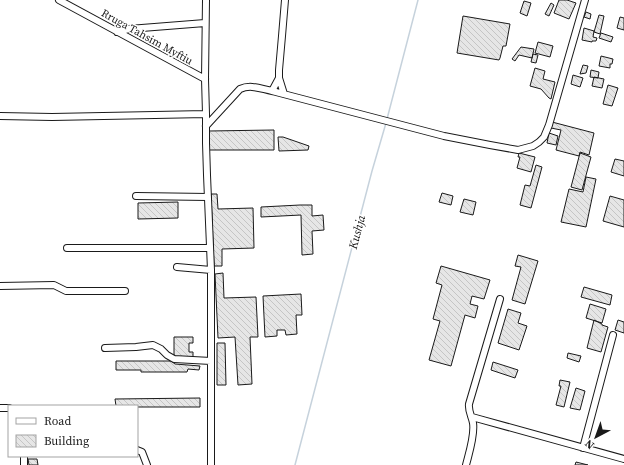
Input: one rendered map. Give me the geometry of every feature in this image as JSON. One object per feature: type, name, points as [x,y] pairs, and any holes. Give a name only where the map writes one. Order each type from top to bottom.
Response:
[{"type":"street","name":"Rruga Tahsim Myftiu","points":[[59,0],[205,79]]},
{"type":"street","points":[[206,0],[206,144],[211,270],[211,465]]},
{"type":"street","points":[[284,94],[279,78],[279,70],[285,0]]},
{"type":"street","points":[[206,126],[240,89],[252,87],[444,136],[518,150],[532,146],[544,137],[550,125],[584,0]]},
{"type":"street","points":[[117,32],[129,29],[205,23]]},
{"type":"street","points":[[272,91],[279,78]]},
{"type":"street","points":[[0,116],[52,117],[206,114]]},
{"type":"street","points":[[136,196],[208,197]]},
{"type":"street","points":[[67,248],[210,248]]},
{"type":"street","points":[[177,267],[211,270]]},
{"type":"street","points":[[0,286],[54,285],[66,292],[125,291]]},
{"type":"street","points":[[466,465],[471,444],[473,425],[468,408],[500,299]]},
{"type":"street","points":[[583,448],[614,334]]},
{"type":"street","points":[[104,348],[153,345],[160,348],[174,359],[211,361]]},
{"type":"street","points":[[472,418],[624,459]]},
{"type":"street","points":[[138,450],[142,452],[147,465]]},
{"type":"building","points":[[559,0],[567,0],[576,3],[569,19],[554,13]]},
{"type":"building","points":[[524,1],[531,3],[527,16],[520,13]]},
{"type":"building","points":[[551,3],[554,5],[549,16],[545,14]]},
{"type":"building","points":[[586,12],[591,14],[590,19],[584,17]]},
{"type":"building","points":[[599,15],[604,16],[600,34],[594,32]]},
{"type":"building","points":[[463,16],[510,24],[506,46],[503,46],[499,60],[457,53]]},
{"type":"building","points":[[620,17],[624,18],[624,30],[617,28]]},
{"type":"building","points":[[584,28],[594,31],[593,37],[597,38],[596,41],[592,42],[582,40]]},
{"type":"building","points":[[601,33],[613,37],[611,42],[599,38]]},
{"type":"building","points":[[538,42],[553,46],[550,57],[535,53]]},
{"type":"building","points":[[521,47],[534,49],[532,58],[519,55],[515,61],[512,59]]},
{"type":"building","points":[[533,54],[538,55],[536,63],[531,62]]},
{"type":"building","points":[[601,56],[613,59],[612,64],[610,64],[610,68],[599,66]]},
{"type":"building","points":[[583,65],[588,66],[586,73],[580,74]]},
{"type":"building","points":[[535,68],[545,71],[543,79],[555,82],[551,99],[541,89],[530,86]]},
{"type":"building","points":[[591,70],[599,72],[598,78],[590,77]]},
{"type":"building","points":[[573,75],[583,78],[580,87],[571,84]]},
{"type":"building","points":[[594,77],[604,79],[602,88],[592,86]]},
{"type":"building","points":[[608,85],[618,88],[612,106],[603,104]]},
{"type":"building","points":[[552,122],[594,133],[589,155],[580,152],[579,156],[556,150],[561,130],[551,128]]},
{"type":"building","points":[[274,130],[274,150],[209,150],[209,131]]},
{"type":"building","points":[[549,133],[558,136],[556,145],[547,143]]},
{"type":"building","points":[[278,137],[283,137],[309,146],[308,150],[279,151]]},
{"type":"building","points":[[519,153],[535,157],[531,172],[517,168],[520,157],[518,157]]},
{"type":"building","points":[[580,153],[591,157],[582,190],[571,187]]},
{"type":"building","points":[[615,159],[624,161],[624,176],[611,172]]},
{"type":"building","points":[[536,165],[542,167],[531,208],[520,205],[525,185],[530,186]]},
{"type":"building","points":[[586,177],[596,179],[586,227],[561,222],[569,189],[583,192]]},
{"type":"building","points":[[442,193],[453,196],[451,205],[439,202]]},
{"type":"building","points":[[211,194],[217,194],[218,209],[253,208],[254,248],[222,249],[222,266],[214,266]]},
{"type":"building","points":[[610,196],[624,200],[624,227],[603,221]]},
{"type":"building","points":[[464,199],[476,202],[473,215],[460,212]]},
{"type":"building","points":[[178,202],[178,218],[138,219],[138,203]]},
{"type":"building","points":[[312,205],[312,216],[323,215],[324,230],[312,231],[313,254],[302,255],[301,215],[261,217],[261,207]]},
{"type":"building","points":[[518,255],[538,261],[525,304],[512,300],[521,267],[515,266]]},
{"type":"building","points":[[441,266],[490,280],[484,299],[472,296],[470,304],[478,306],[475,318],[465,315],[451,366],[429,360],[440,321],[433,319],[442,285],[436,283]]},
{"type":"building","points":[[223,273],[224,298],[256,297],[258,337],[250,337],[252,384],[238,385],[235,337],[218,338],[215,274]]},
{"type":"building","points":[[584,287],[612,295],[610,305],[581,297]]},
{"type":"building","points":[[301,294],[302,315],[296,315],[297,334],[286,335],[285,330],[277,330],[277,336],[265,337],[263,296]]},
{"type":"building","points":[[590,304],[606,309],[602,323],[586,318]]},
{"type":"building","points":[[508,309],[521,313],[518,323],[527,326],[519,350],[498,343]]},
{"type":"building","points":[[594,320],[608,327],[601,352],[587,348]]},
{"type":"building","points":[[618,320],[624,322],[624,333],[615,330]]},
{"type":"building","points":[[174,337],[193,337],[193,343],[189,343],[189,352],[193,352],[193,358],[174,358]]},
{"type":"building","points":[[217,343],[225,343],[226,385],[217,385]]},
{"type":"building","points":[[568,353],[581,356],[579,362],[567,358]]},
{"type":"building","points":[[116,361],[171,361],[175,364],[200,366],[199,370],[188,369],[187,372],[141,372],[141,370],[116,370]]},
{"type":"building","points":[[493,362],[518,370],[515,378],[491,370]]},
{"type":"building","points":[[560,380],[570,382],[564,407],[556,405],[561,386],[559,386]]},
{"type":"building","points":[[576,388],[585,391],[580,410],[570,408]]},
{"type":"building","points":[[200,398],[200,407],[138,407],[138,405],[116,405],[115,399]]},
{"type":"building","points":[[28,459],[37,459],[38,465],[29,465]]},
{"type":"building","points":[[576,462],[588,465],[575,465]]},
{"type":"waterway","name":"Kushja","points":[[387,119],[418,0]]},
{"type":"waterway","name":"Kushja","points":[[295,465],[386,123]]}]
